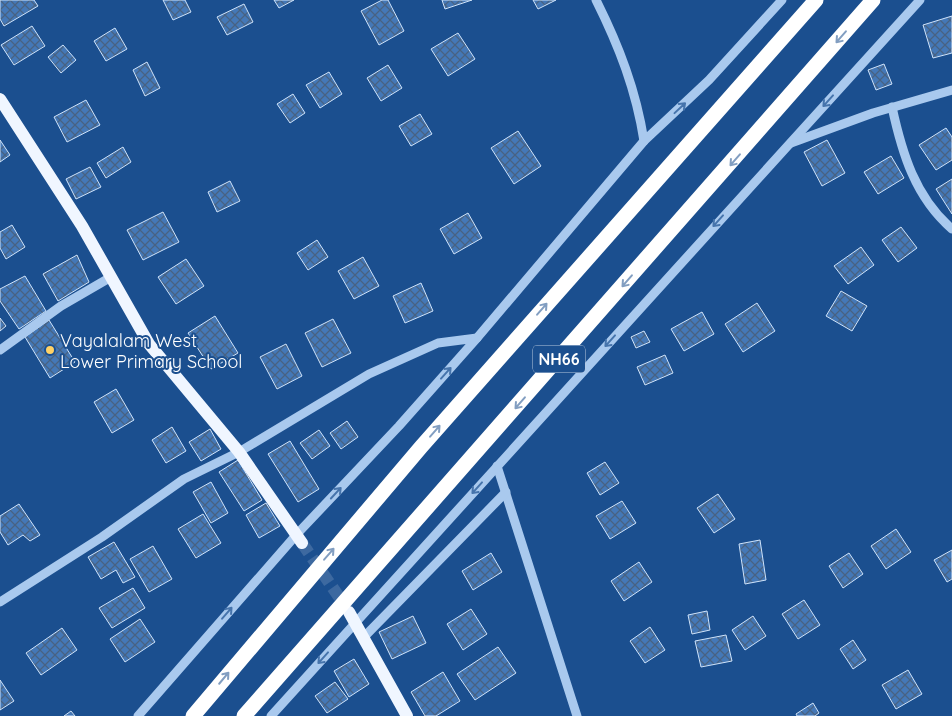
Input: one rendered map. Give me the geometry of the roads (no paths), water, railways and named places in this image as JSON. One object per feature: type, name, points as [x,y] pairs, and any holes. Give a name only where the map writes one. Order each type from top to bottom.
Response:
[{"type":"highway","name":"NH66","points":[[193,716],[421,447],[816,0]]},
{"type":"highway","name":"NH66","points":[[244,716],[873,0]]},
{"type":"main road","points":[[0,99],[72,210],[149,344],[239,452],[299,539]]},
{"type":"main road","points":[[352,617],[406,716]]},
{"type":"street","points":[[596,0],[626,67],[638,104],[644,141]]},
{"type":"street","points":[[138,716],[299,539],[477,338],[644,141],[709,80],[782,0]]},
{"type":"street","points":[[271,716],[352,617],[497,466],[920,0]]},
{"type":"street","points":[[788,144],[892,107],[952,90]]},
{"type":"street","points":[[892,107],[901,147],[912,175],[940,218],[952,229]]},
{"type":"street","points":[[0,350],[61,306],[111,277]]},
{"type":"street","points":[[0,602],[102,537],[184,479],[239,452],[369,374],[438,342],[477,338]]},
{"type":"street","points":[[497,466],[577,716]]},
{"type":"street","points":[[364,637],[506,492]]},
{"type":"tunnel","points":[[302,543],[348,610]]},
{"type":"place","name":"Vayalalam West Lower Primary School","points":[[50,350]]}]
